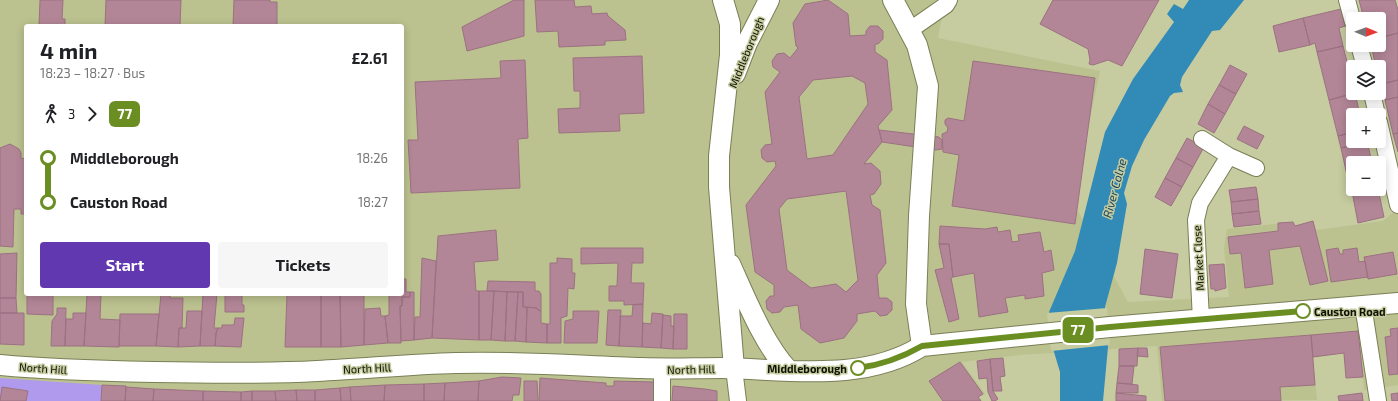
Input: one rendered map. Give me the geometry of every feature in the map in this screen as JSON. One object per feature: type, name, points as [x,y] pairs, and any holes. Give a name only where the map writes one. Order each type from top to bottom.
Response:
[{"type":"street","name":"Middleborough","points":[[722,0],[730,24],[731,36],[724,105],[719,187],[734,368]]},
{"type":"street","name":"Middleborough","points":[[724,105],[747,43],[769,0]]},
{"type":"street","points":[[893,0],[917,45],[928,86],[919,216],[916,304],[922,346]]},
{"type":"street","points":[[910,30],[946,5],[949,0]]},
{"type":"street","points":[[1347,0],[1350,12]]},
{"type":"street","points":[[1202,140],[1229,156],[1256,168]]},
{"type":"street","points":[[1385,148],[1398,202]]},
{"type":"street","name":"Market Close","points":[[1201,320],[1196,220],[1200,203],[1229,156]]},
{"type":"street","name":"Middleborough","points":[[724,249],[758,322],[781,363],[789,371]]},
{"type":"street","points":[[738,401],[734,368],[822,371],[866,367],[889,362],[906,356],[922,346],[1049,332],[1398,303]]},
{"type":"street","points":[[1364,305],[1378,401]]},
{"type":"street","name":"Middleborough","points":[[699,368],[707,364],[720,350],[730,326]]},
{"type":"street","name":"North Hill","points":[[0,365],[67,370],[241,373],[318,371],[457,363],[542,363],[662,369],[734,368]]},
{"type":"street","points":[[662,369],[662,401]]},
{"type":"shaded area","points":[[0,0],[945,0],[938,38],[1100,71],[1073,202],[1128,302],[1229,297],[1224,248],[1227,229],[1293,222],[1295,226],[1313,221],[1316,230],[1383,221],[1398,208],[1398,385],[1364,390],[1363,377],[1346,378],[1343,353],[1313,357],[1317,400],[1162,401],[1157,346],[1020,355],[962,362],[985,394],[979,397],[982,401],[0,401]]},
{"type":"shaded area","points":[[0,378],[102,385],[101,401],[26,401],[28,391],[2,387],[0,399]]},
{"type":"water","name":"River Colne","points":[[1189,0],[1244,0],[1220,30],[1212,31],[1182,77],[1180,85],[1183,92],[1174,93],[1170,96],[1144,140],[1132,166],[1124,193],[1127,204],[1117,263],[1105,307],[1108,347],[1103,401],[1060,401],[1060,372],[1054,352],[1049,312],[1075,251],[1105,132],[1133,79],[1174,22],[1167,14],[1174,4],[1183,9]]},
{"type":"pier","points":[[1107,308],[1110,345],[1051,351],[1047,313]]},
{"type":"building","points":[[40,0],[63,0],[62,19],[65,19],[65,24],[39,24]]},
{"type":"building","points":[[106,0],[181,0],[180,24],[105,24]]},
{"type":"building","points":[[234,0],[270,0],[270,2],[277,2],[277,24],[233,24]]},
{"type":"building","points":[[514,0],[524,0],[524,36],[467,51],[462,27]]},
{"type":"building","points":[[535,0],[574,0],[575,7],[591,6],[592,14],[607,13],[608,16],[625,30],[626,40],[605,41],[605,45],[559,47],[558,31],[537,32]]},
{"type":"building","points":[[828,0],[848,14],[850,36],[866,35],[866,31],[870,26],[878,26],[883,31],[883,39],[878,44],[875,44],[875,52],[887,60],[892,110],[878,126],[882,142],[864,164],[871,163],[880,171],[881,184],[874,194],[870,195],[872,205],[880,210],[886,263],[877,275],[879,298],[887,298],[892,302],[892,310],[887,315],[880,316],[875,311],[857,314],[857,321],[844,338],[820,343],[801,329],[798,305],[784,307],[780,312],[772,313],[767,309],[766,301],[770,296],[774,296],[774,285],[755,272],[746,205],[776,166],[775,161],[767,162],[762,158],[761,150],[765,145],[772,144],[765,92],[780,72],[773,67],[772,61],[777,54],[784,53],[790,58],[798,48],[796,46],[793,23],[805,4]],"holes":[[[852,76],[865,83],[868,104],[833,155],[807,159],[799,97],[813,80]],[[846,191],[858,280],[846,292],[836,284],[811,288],[787,270],[779,209],[787,199]]]},
{"type":"building","points":[[1053,0],[1159,0],[1122,66],[1108,60],[1093,65],[1089,64],[1090,60],[1088,49],[1040,24]]},
{"type":"building","points":[[1359,0],[1395,0],[1398,10],[1398,33],[1386,36],[1386,12],[1362,12]]},
{"type":"building","points":[[1341,9],[1345,26],[1339,28],[1343,46],[1317,52],[1315,43],[1310,45],[1303,18]]},
{"type":"building","points":[[1303,18],[1310,45],[1279,52],[1273,26]]},
{"type":"building","points":[[1398,33],[1398,80],[1386,83],[1386,60],[1374,60],[1373,52],[1386,52],[1386,36]]},
{"type":"building","points":[[1343,46],[1347,60],[1346,95],[1329,100],[1317,52]]},
{"type":"building","points":[[642,56],[644,113],[619,114],[620,131],[559,133],[558,109],[580,108],[580,91],[574,91],[573,58]]},
{"type":"building","points":[[525,60],[528,138],[518,139],[520,188],[411,193],[408,140],[418,140],[415,82],[501,78],[500,61]]},
{"type":"building","points":[[973,61],[1095,78],[1075,224],[952,206],[959,155],[943,152],[942,134],[947,132],[948,128],[945,124],[945,120],[948,118],[964,121]]},
{"type":"building","points":[[1230,65],[1247,74],[1236,94],[1219,85]]},
{"type":"building","points":[[1398,80],[1398,97],[1386,100],[1386,83]]},
{"type":"building","points":[[1219,85],[1236,94],[1225,114],[1208,104]]},
{"type":"building","points":[[1346,95],[1346,100],[1357,100],[1358,108],[1346,108],[1346,134],[1338,136],[1329,100]]},
{"type":"building","points":[[1398,97],[1398,133],[1393,134],[1386,100]]},
{"type":"building","points":[[1208,104],[1225,114],[1214,133],[1198,124]]},
{"type":"building","points":[[1244,126],[1264,136],[1257,149],[1237,139]]},
{"type":"building","points":[[879,130],[939,137],[942,140],[942,149],[936,150],[882,142]]},
{"type":"building","points":[[1398,133],[1398,152],[1393,134]]},
{"type":"building","points":[[1346,134],[1346,147],[1341,148],[1338,136]]},
{"type":"building","points":[[1187,138],[1204,147],[1193,167],[1176,158]]},
{"type":"building","points":[[10,144],[19,149],[21,158],[24,159],[24,214],[21,214],[21,209],[14,209],[13,247],[0,246],[0,148]]},
{"type":"building","points":[[1346,147],[1346,148],[1369,148],[1370,156],[1346,156],[1346,171],[1341,148]]},
{"type":"building","points":[[1176,158],[1193,167],[1182,187],[1165,178]]},
{"type":"building","points":[[1165,178],[1182,187],[1171,206],[1155,197]]},
{"type":"building","points":[[1256,187],[1258,199],[1231,202],[1229,190]]},
{"type":"building","points":[[1353,196],[1380,196],[1384,217],[1358,223]]},
{"type":"building","points":[[1258,199],[1259,211],[1232,214],[1231,202]]},
{"type":"building","points":[[1259,211],[1261,224],[1234,227],[1232,214]]},
{"type":"building","points":[[1313,221],[1328,281],[1310,285],[1300,246],[1269,250],[1273,284],[1245,288],[1241,253],[1230,254],[1228,237],[1278,231],[1278,223],[1293,222],[1295,226]]},
{"type":"building","points":[[940,226],[985,229],[997,227],[998,232],[1010,230],[1012,242],[1019,241],[1018,235],[1040,232],[1044,252],[1051,250],[1054,270],[1042,273],[1044,296],[1025,299],[1025,295],[1005,298],[1008,312],[979,317],[974,273],[953,277],[949,244],[939,244]]},
{"type":"building","points":[[496,230],[498,260],[474,262],[476,291],[479,291],[479,340],[432,338],[438,236]]},
{"type":"building","points":[[939,244],[949,244],[953,277],[951,278],[959,319],[949,322],[935,270],[944,268]]},
{"type":"building","points":[[581,248],[643,248],[643,263],[632,263],[631,283],[644,283],[643,304],[624,305],[624,301],[609,301],[609,286],[617,286],[618,263],[581,264]]},
{"type":"building","points":[[1338,248],[1340,254],[1343,254],[1343,250],[1357,248],[1359,262],[1365,261],[1368,277],[1331,282],[1326,250]]},
{"type":"building","points":[[1145,249],[1178,254],[1172,298],[1140,294]]},
{"type":"building","points":[[1393,252],[1397,274],[1368,279],[1364,257]]},
{"type":"building","points":[[17,253],[16,298],[0,298],[0,254]]},
{"type":"building","points":[[422,258],[436,261],[432,338],[414,340],[415,317],[420,317]]},
{"type":"building","points":[[557,258],[572,259],[572,273],[575,273],[574,289],[568,288],[567,316],[561,318],[561,343],[547,343],[547,324],[550,324],[550,263],[557,263]]},
{"type":"building","points":[[1224,264],[1226,288],[1215,291],[1215,289],[1211,289],[1209,265]]},
{"type":"building","points":[[404,279],[406,279],[406,292],[410,292],[410,297],[402,297],[402,306],[400,306],[401,343],[388,343],[385,316],[389,315],[389,296],[404,296]]},
{"type":"building","points":[[488,281],[535,282],[535,291],[539,291],[541,294],[541,311],[537,308],[523,307],[523,292],[487,291]]},
{"type":"building","points":[[479,291],[494,291],[491,340],[479,340]]},
{"type":"building","points":[[494,291],[507,292],[505,341],[491,340]]},
{"type":"building","points":[[410,292],[414,292],[414,340],[401,341],[400,306],[402,306],[402,297],[410,297]]},
{"type":"building","points":[[507,292],[518,292],[515,341],[505,341]]},
{"type":"building","points":[[518,292],[523,292],[523,307],[527,307],[526,342],[515,341]]},
{"type":"building","points":[[27,296],[53,296],[53,315],[27,314]]},
{"type":"building","points":[[87,296],[101,296],[100,319],[120,320],[119,347],[84,346]]},
{"type":"building","points":[[161,296],[183,298],[182,328],[179,328],[178,347],[156,346]]},
{"type":"building","points":[[203,296],[217,296],[214,328],[218,328],[215,346],[200,346]]},
{"type":"building","points":[[225,296],[242,296],[244,312],[225,312]]},
{"type":"building","points":[[287,296],[321,296],[321,347],[285,347]]},
{"type":"building","points":[[321,296],[340,296],[341,347],[321,347]]},
{"type":"building","points":[[340,296],[364,296],[364,345],[341,347]]},
{"type":"building","points":[[0,298],[16,298],[17,313],[0,313]]},
{"type":"building","points":[[643,304],[642,347],[619,346],[620,316],[632,316],[633,305]]},
{"type":"building","points":[[527,307],[537,308],[541,311],[541,323],[547,324],[547,343],[526,342]]},
{"type":"building","points":[[57,308],[66,308],[65,346],[51,346],[52,321],[57,314]]},
{"type":"building","points":[[380,308],[381,316],[385,316],[388,343],[364,345],[365,309]]},
{"type":"building","points":[[608,310],[621,310],[619,346],[606,345]]},
{"type":"building","points":[[187,311],[202,311],[200,346],[178,347],[179,328],[186,328]]},
{"type":"building","points":[[573,311],[599,311],[597,343],[564,343],[565,321],[573,319]]},
{"type":"building","points":[[0,313],[24,313],[24,345],[0,344]]},
{"type":"building","points":[[73,313],[86,313],[84,346],[65,346],[66,319],[73,319]]},
{"type":"building","points":[[652,313],[663,314],[661,348],[642,347],[643,323],[651,324]]},
{"type":"building","points":[[120,314],[159,314],[156,346],[119,346]]},
{"type":"building","points":[[674,314],[687,314],[687,349],[673,349]]},
{"type":"building","points":[[663,315],[671,316],[671,326],[674,326],[673,349],[661,348]]},
{"type":"building","points":[[235,318],[244,318],[241,347],[215,346],[218,328],[222,328],[222,325],[234,325]]},
{"type":"building","points":[[1398,328],[1398,374],[1389,375],[1385,337],[1391,336],[1390,329]]},
{"type":"building","points":[[1358,331],[1363,377],[1346,378],[1344,353],[1313,357],[1311,335]]},
{"type":"building","points":[[1311,335],[1315,385],[1280,387],[1281,401],[1165,401],[1160,347]]},
{"type":"building","points":[[1138,348],[1147,348],[1148,357],[1137,356]]},
{"type":"building","points":[[1138,348],[1137,366],[1119,366],[1119,349]]},
{"type":"building","points":[[1003,358],[1005,376],[1000,377],[1002,391],[993,391],[990,359]]},
{"type":"building","points":[[990,359],[993,391],[998,399],[995,401],[992,401],[988,392],[987,378],[979,379],[977,361]]},
{"type":"building","points":[[960,362],[983,394],[978,397],[981,401],[943,401],[929,381]]},
{"type":"building","points":[[1119,366],[1134,366],[1132,384],[1117,383]]},
{"type":"building","points":[[502,377],[521,378],[519,395],[513,395],[512,401],[478,401],[479,381]]},
{"type":"building","points":[[540,378],[606,383],[606,386],[614,386],[614,381],[654,382],[654,401],[539,401]]},
{"type":"building","points":[[479,381],[478,401],[444,401],[445,383]]},
{"type":"building","points":[[524,381],[537,381],[538,401],[524,401]]},
{"type":"building","points":[[445,383],[444,401],[424,401],[424,384]]},
{"type":"building","points":[[1117,383],[1138,385],[1138,393],[1116,393]]},
{"type":"building","points":[[424,384],[424,401],[384,401],[385,385]]},
{"type":"building","points":[[102,385],[126,386],[125,401],[101,401]]},
{"type":"building","points":[[385,385],[384,401],[351,401],[350,387]]},
{"type":"building","points":[[673,386],[717,391],[717,401],[672,401]]},
{"type":"building","points":[[2,387],[28,391],[26,401],[0,401]]},
{"type":"building","points":[[126,387],[154,389],[153,401],[125,401]]},
{"type":"building","points":[[350,387],[351,401],[341,401],[340,388]]},
{"type":"building","points":[[340,388],[341,401],[315,401],[315,390]]},
{"type":"building","points":[[154,389],[203,391],[203,401],[153,401]]},
{"type":"building","points":[[296,390],[315,390],[315,401],[297,401]]},
{"type":"building","points":[[296,390],[297,401],[276,401],[275,391]]},
{"type":"building","points":[[203,391],[241,392],[241,401],[203,401]]},
{"type":"building","points":[[252,391],[252,401],[241,401],[241,392]]},
{"type":"building","points":[[252,391],[275,391],[276,401],[252,401]]},
{"type":"building","points":[[1116,393],[1146,396],[1146,401],[1116,401]]},
{"type":"building","points":[[1362,393],[1363,401],[1339,401],[1338,396]]},
{"type":"building","points":[[1398,393],[1398,401],[1392,401],[1391,394]]},
{"type":"bus line","name":"77","points":[[858,368],[889,362],[906,356],[922,346],[1049,332],[1303,311]]},
{"type":"place","name":"Causton Road","points":[[1303,311]]},
{"type":"place","name":"Middleborough","points":[[858,368]]}]
